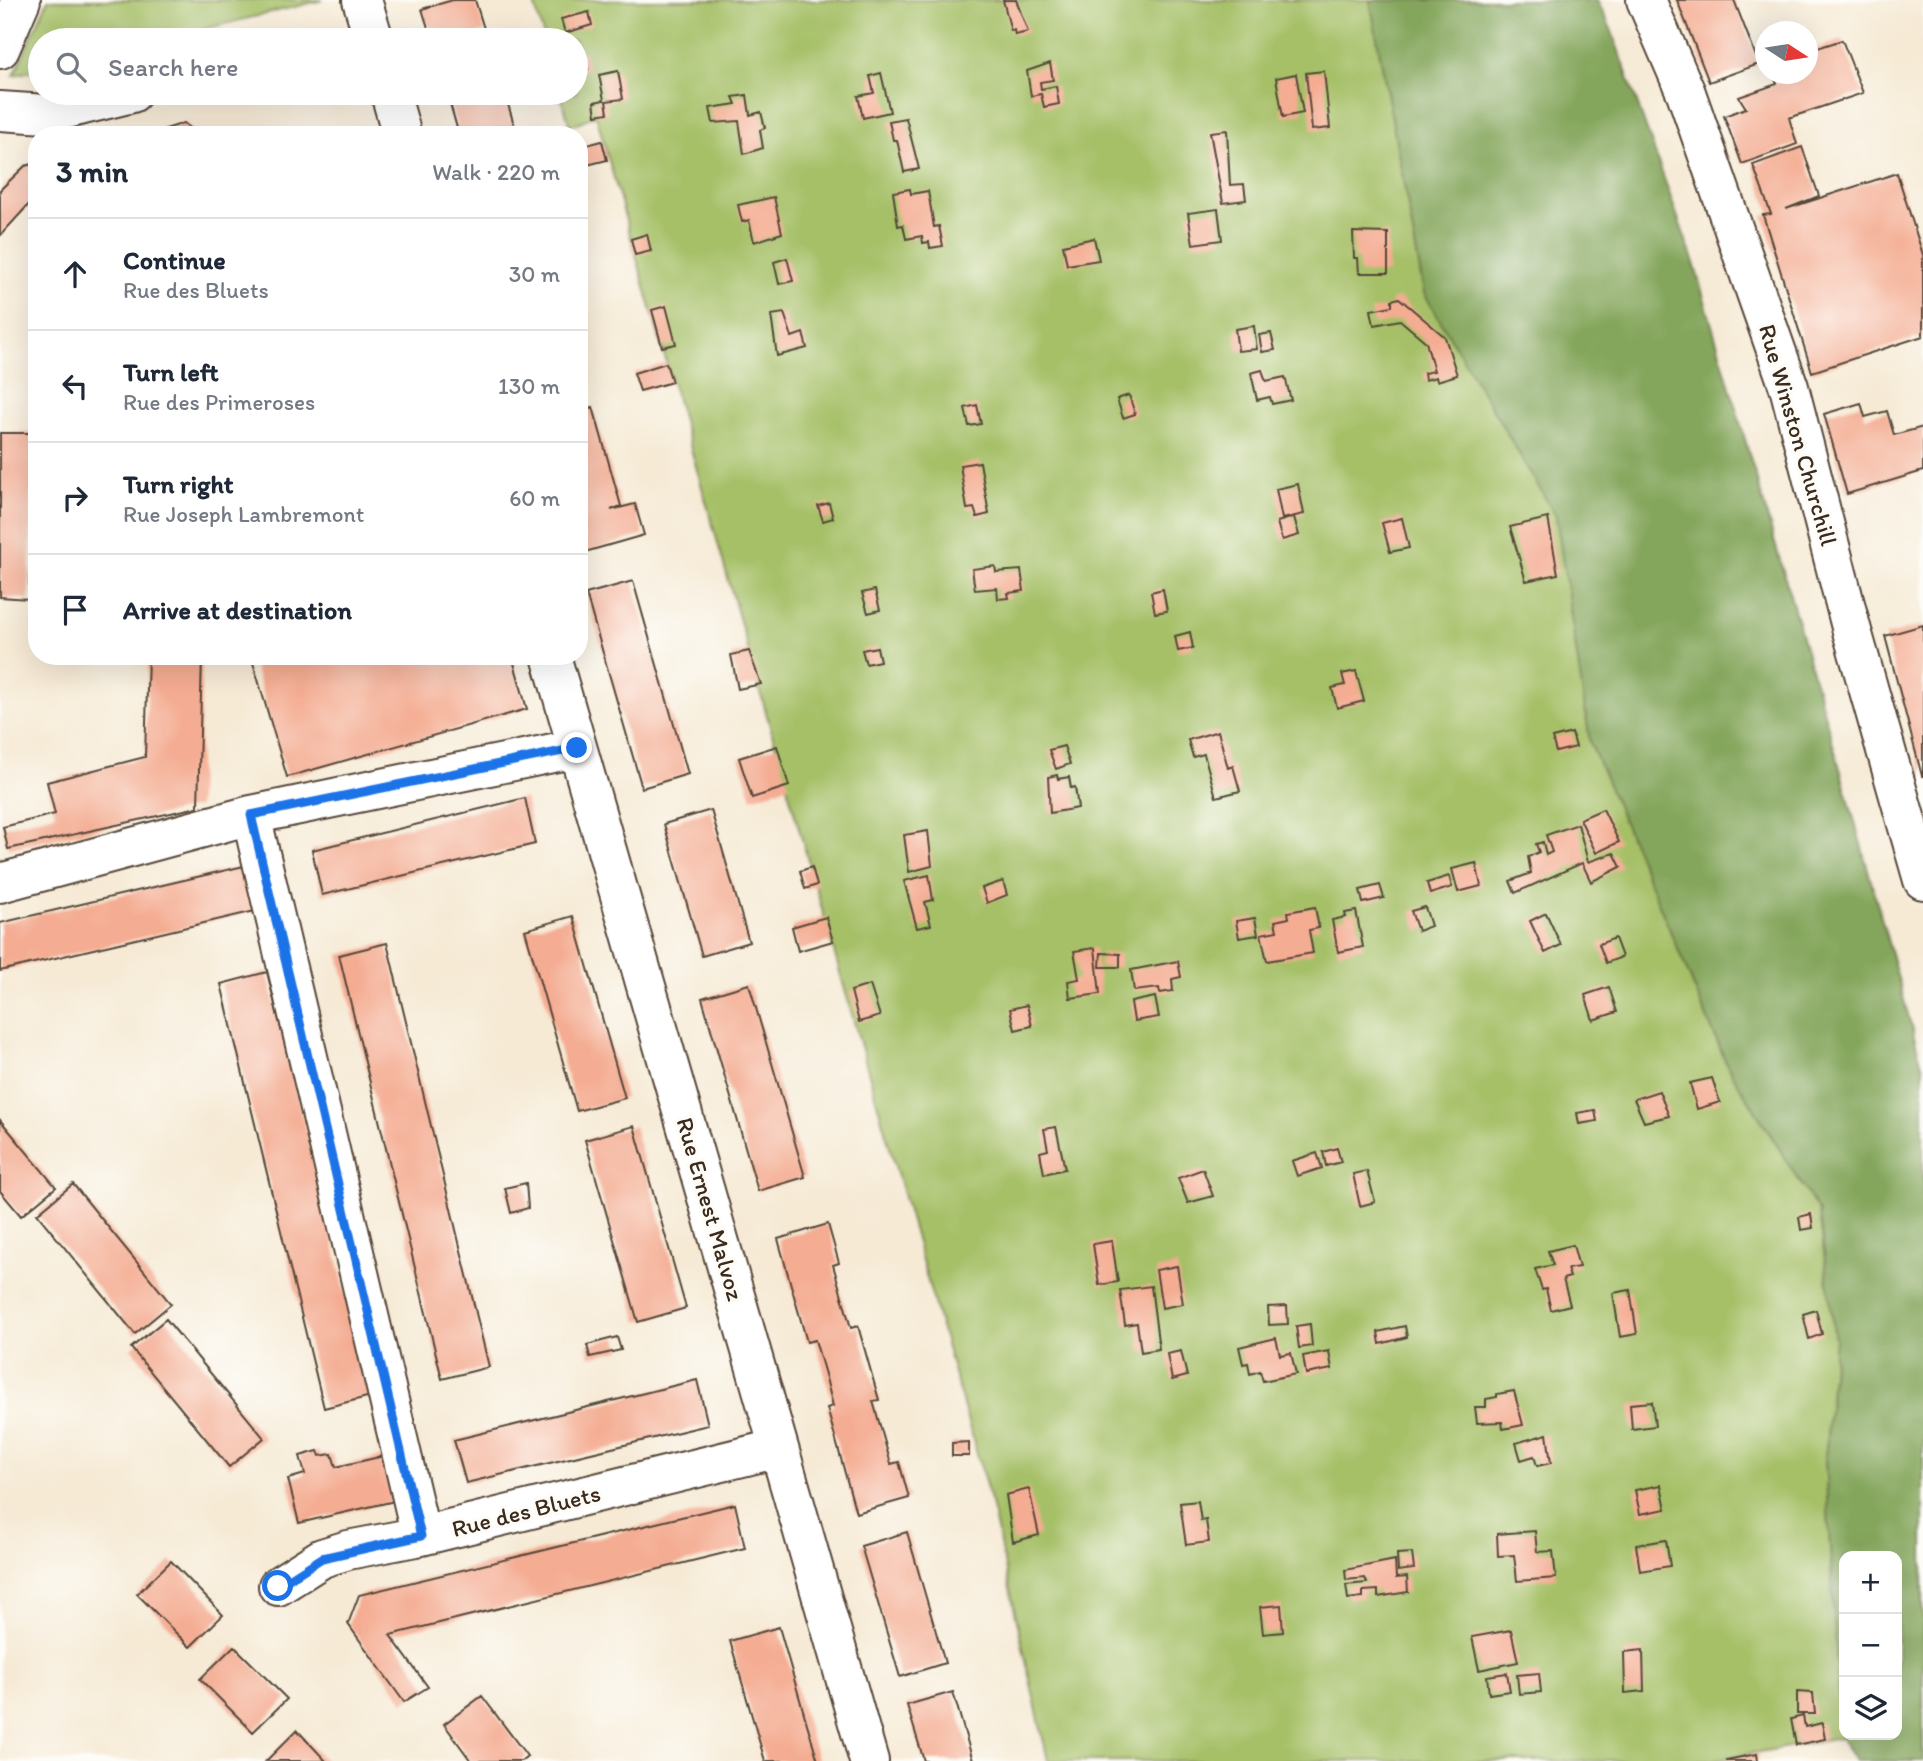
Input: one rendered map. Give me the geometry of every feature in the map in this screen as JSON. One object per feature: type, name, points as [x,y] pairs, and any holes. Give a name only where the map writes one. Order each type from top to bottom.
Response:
[{"type":"street","points":[[0,49],[20,0]]},
{"type":"street","name":"Rue Winston Churchill","points":[[1646,0],[1686,93],[1789,387],[1852,631],[1923,880]]},
{"type":"street","points":[[0,111],[46,114],[83,105]]},
{"type":"street","points":[[393,105],[399,126]]},
{"type":"street","name":"Rue Ernest Malvoz","points":[[554,665],[869,1761]]},
{"type":"street","points":[[0,883],[251,815],[577,748]]},
{"type":"street","points":[[251,815],[421,1536]]},
{"type":"street","name":"Rue des Bluets","points":[[278,1586],[322,1558],[779,1448]]},
{"type":"green space","points":[[48,0],[323,0],[208,28],[35,28]]},
{"type":"green space","points":[[533,0],[1370,0],[1424,293],[1556,516],[1590,742],[1728,1067],[1819,1212],[1835,1339],[1825,1460],[1839,1738],[1706,1761],[1048,1761],[991,1503],[596,115],[570,126],[564,105],[588,105],[588,28],[541,28]]},
{"type":"green space","points":[[1370,0],[1597,0],[1611,29],[1694,263],[1836,754],[1923,1069],[1923,1761],[1855,1761],[1842,1740],[1902,1740],[1902,1551],[1839,1551],[1839,1703],[1825,1460],[1835,1339],[1819,1212],[1728,1067],[1590,742],[1556,516],[1424,293]]},
{"type":"green space","points":[[28,44],[28,72],[14,75]]},
{"type":"building","points":[[453,0],[475,0],[484,28],[428,28],[422,9]]},
{"type":"building","points":[[1003,0],[1016,0],[1028,32],[1015,35],[1014,30],[1011,31]]},
{"type":"building","points":[[1677,0],[1734,0],[1755,54],[1755,65],[1709,82]]},
{"type":"building","points":[[589,12],[592,25],[564,28],[561,19]]},
{"type":"building","points":[[1842,40],[1863,93],[1789,118],[1797,144],[1742,164],[1724,116],[1746,108],[1739,97],[1777,84],[1818,84],[1818,48]]},
{"type":"building","points":[[1050,63],[1053,80],[1040,82],[1041,89],[1056,86],[1059,104],[1044,107],[1041,94],[1031,96],[1027,71]]},
{"type":"building","points":[[618,71],[623,99],[606,101],[608,113],[596,115],[594,102],[604,100],[599,75]]},
{"type":"building","points":[[1324,71],[1330,128],[1312,130],[1306,73]]},
{"type":"building","points":[[881,73],[890,112],[863,118],[858,96],[874,93],[870,76]]},
{"type":"building","points":[[1296,74],[1303,113],[1283,117],[1276,78]]},
{"type":"building","points":[[747,95],[750,115],[761,112],[765,128],[760,130],[763,148],[744,154],[739,121],[713,123],[710,108],[736,104],[733,97]]},
{"type":"building","points":[[450,105],[508,105],[514,126],[456,126]]},
{"type":"building","points":[[906,118],[919,169],[904,172],[897,140],[893,140],[889,121]]},
{"type":"building","points":[[1227,130],[1230,185],[1244,184],[1246,200],[1223,203],[1210,132]]},
{"type":"building","points":[[602,141],[607,160],[588,165],[588,145]]},
{"type":"building","points":[[1802,147],[1819,196],[1786,209],[1897,173],[1923,255],[1923,336],[1812,372],[1763,215],[1771,214],[1753,165]]},
{"type":"building","points":[[28,165],[28,205],[0,236],[0,190]]},
{"type":"building","points":[[910,189],[911,194],[928,191],[934,227],[939,226],[943,246],[930,248],[929,242],[923,243],[922,236],[906,239],[903,225],[898,226],[893,192]]},
{"type":"building","points":[[774,197],[782,233],[754,242],[749,220],[742,222],[738,205]]},
{"type":"building","points":[[1218,209],[1222,240],[1193,244],[1188,213]]},
{"type":"building","points":[[1353,232],[1388,233],[1388,273],[1359,273],[1358,258],[1354,258]]},
{"type":"building","points":[[647,234],[651,251],[635,255],[631,239]]},
{"type":"building","points":[[1094,238],[1099,260],[1067,265],[1063,245]]},
{"type":"building","points":[[787,258],[793,281],[779,284],[774,262]]},
{"type":"building","points":[[1399,298],[1445,337],[1457,375],[1437,381],[1436,377],[1425,380],[1424,373],[1434,371],[1426,342],[1400,320],[1374,325],[1371,310],[1392,306],[1392,300]]},
{"type":"building","points":[[666,306],[676,344],[662,347],[652,310]]},
{"type":"building","points":[[784,313],[792,337],[803,333],[807,348],[777,356],[771,315]]},
{"type":"building","points":[[1254,326],[1257,349],[1238,351],[1235,329]]},
{"type":"building","points":[[1271,333],[1275,350],[1262,352],[1259,335]]},
{"type":"building","points":[[666,363],[672,382],[640,391],[634,373]]},
{"type":"building","points":[[1262,370],[1266,381],[1285,377],[1291,400],[1272,404],[1270,397],[1257,400],[1251,373]]},
{"type":"building","points":[[1129,395],[1135,414],[1123,418],[1117,399]]},
{"type":"building","points":[[1861,403],[1865,417],[1887,411],[1894,435],[1923,427],[1923,471],[1847,494],[1824,414]]},
{"type":"building","points":[[977,405],[981,424],[969,426],[965,408]]},
{"type":"building","points":[[593,407],[621,506],[611,510],[635,504],[644,535],[588,551],[588,408]]},
{"type":"building","points":[[0,433],[28,433],[28,599],[0,597]]},
{"type":"building","points":[[980,462],[989,514],[977,517],[974,508],[967,509],[960,465]]},
{"type":"building","points":[[1298,484],[1304,514],[1282,519],[1276,489]]},
{"type":"building","points":[[829,503],[833,518],[823,521],[818,506]]},
{"type":"building","points":[[1294,517],[1299,535],[1282,540],[1277,522]]},
{"type":"building","points":[[1402,518],[1409,548],[1390,552],[1382,523]]},
{"type":"building","points":[[1548,518],[1558,574],[1526,581],[1510,527]]},
{"type":"building","points":[[995,566],[996,572],[1021,570],[1024,591],[1008,593],[1009,598],[998,599],[997,588],[975,590],[972,569]]},
{"type":"building","points":[[633,581],[688,774],[642,788],[588,593]]},
{"type":"building","points":[[1163,589],[1167,611],[1155,613],[1151,592]]},
{"type":"building","points":[[875,590],[880,610],[868,613],[862,593]]},
{"type":"building","points":[[1923,625],[1923,776],[1922,776],[1885,636]]},
{"type":"building","points":[[1190,632],[1193,648],[1178,651],[1175,636]]},
{"type":"building","points":[[877,647],[880,661],[866,664],[862,650]]},
{"type":"building","points":[[749,651],[761,684],[738,689],[731,655]]},
{"type":"building","points":[[148,665],[202,665],[198,807],[8,849],[3,827],[55,814],[47,782],[145,757]]},
{"type":"building","points":[[254,665],[515,665],[527,709],[287,777]]},
{"type":"building","points":[[1356,671],[1364,701],[1337,708],[1332,688],[1345,685],[1342,674]]},
{"type":"building","points":[[1218,731],[1228,768],[1233,766],[1240,791],[1216,797],[1204,754],[1193,757],[1188,740]]},
{"type":"building","points":[[1572,733],[1576,747],[1556,752],[1552,738]]},
{"type":"building","points":[[777,746],[789,786],[752,798],[739,758]]},
{"type":"building","points":[[1064,746],[1070,764],[1056,769],[1049,750]]},
{"type":"building","points":[[1057,775],[1058,779],[1069,777],[1071,788],[1075,787],[1078,808],[1050,813],[1048,777]]},
{"type":"building","points":[[525,798],[535,844],[322,895],[312,850]]},
{"type":"building","points":[[1603,809],[1619,842],[1596,853],[1580,819]]},
{"type":"building","points":[[711,810],[749,942],[702,956],[664,824]]},
{"type":"building","points":[[1578,824],[1588,862],[1614,853],[1621,867],[1591,882],[1582,863],[1515,893],[1510,881],[1531,873],[1528,857],[1539,852],[1536,844],[1543,842],[1546,855],[1552,852],[1546,835]]},
{"type":"building","points":[[928,831],[932,866],[909,872],[904,835]]},
{"type":"building","points":[[1476,863],[1481,886],[1458,892],[1452,869]]},
{"type":"building","points":[[244,866],[255,911],[0,971],[0,923]]},
{"type":"building","points":[[812,867],[817,885],[805,889],[800,871]]},
{"type":"building","points":[[929,875],[933,900],[925,902],[931,925],[917,928],[904,881]]},
{"type":"building","points":[[1449,876],[1452,887],[1430,894],[1427,883]]},
{"type":"building","points":[[1003,881],[1007,895],[987,903],[982,888]]},
{"type":"building","points":[[1380,885],[1384,898],[1363,903],[1360,890]]},
{"type":"building","points":[[1315,907],[1319,928],[1309,930],[1313,953],[1267,961],[1261,934],[1277,931],[1275,921],[1289,918],[1288,912]]},
{"type":"building","points":[[1425,907],[1431,926],[1418,931],[1411,911]]},
{"type":"building","points":[[1356,911],[1363,947],[1338,952],[1332,920],[1346,917],[1345,913]]},
{"type":"building","points":[[1546,913],[1561,945],[1545,953],[1530,921]]},
{"type":"building","points":[[573,916],[625,1098],[577,1111],[525,930]]},
{"type":"building","points":[[826,917],[833,941],[798,951],[792,927]]},
{"type":"building","points":[[1255,918],[1258,935],[1239,938],[1236,921]]},
{"type":"building","points":[[1615,938],[1622,957],[1606,963],[1599,944]]},
{"type":"building","points":[[387,943],[489,1367],[442,1379],[339,955]]},
{"type":"building","points":[[1095,948],[1100,994],[1070,998],[1068,981],[1079,979],[1074,951]]},
{"type":"building","points":[[1101,953],[1120,954],[1120,967],[1100,967]]},
{"type":"building","points":[[1178,961],[1181,977],[1172,979],[1173,991],[1160,993],[1159,988],[1134,991],[1131,970]]},
{"type":"building","points":[[267,972],[371,1396],[324,1408],[221,984]]},
{"type":"building","points":[[749,984],[805,1177],[758,1191],[702,998]]},
{"type":"building","points":[[870,985],[880,1016],[859,1022],[851,991]]},
{"type":"building","points":[[1609,987],[1617,1012],[1593,1020],[1585,995]]},
{"type":"building","points":[[1155,997],[1159,1017],[1134,1021],[1131,1002]]},
{"type":"building","points":[[1027,1005],[1032,1026],[1015,1030],[1010,1009]]},
{"type":"building","points":[[1712,1078],[1720,1102],[1697,1109],[1690,1083]]},
{"type":"building","points":[[1659,1091],[1669,1116],[1644,1122],[1634,1099]]},
{"type":"building","points":[[1595,1110],[1597,1121],[1579,1124],[1577,1113]]},
{"type":"building","points":[[0,1120],[56,1187],[21,1216],[0,1191]]},
{"type":"building","points":[[634,1126],[686,1308],[638,1322],[585,1140]]},
{"type":"building","points":[[1056,1127],[1065,1169],[1044,1174],[1040,1152],[1048,1150],[1044,1129]]},
{"type":"building","points":[[1337,1148],[1341,1162],[1326,1166],[1323,1152]]},
{"type":"building","points":[[1317,1153],[1322,1168],[1297,1176],[1292,1161]]},
{"type":"building","points":[[1203,1169],[1213,1196],[1188,1203],[1178,1178]]},
{"type":"building","points":[[1367,1171],[1375,1202],[1360,1206],[1353,1174]]},
{"type":"building","points":[[526,1183],[528,1208],[511,1213],[505,1188]]},
{"type":"building","points":[[73,1184],[171,1304],[135,1334],[37,1214]]},
{"type":"building","points":[[1811,1214],[1813,1228],[1801,1230],[1799,1217]]},
{"type":"building","points":[[828,1224],[839,1263],[833,1265],[851,1328],[858,1326],[879,1400],[873,1401],[891,1464],[899,1462],[909,1498],[856,1513],[827,1408],[833,1406],[826,1378],[815,1340],[807,1342],[778,1239]]},
{"type":"building","points":[[1112,1241],[1118,1282],[1099,1285],[1093,1244]]},
{"type":"building","points":[[1573,1245],[1579,1267],[1567,1269],[1570,1277],[1563,1279],[1570,1305],[1551,1310],[1546,1289],[1542,1290],[1535,1269],[1553,1265],[1548,1251]]},
{"type":"building","points":[[1177,1266],[1183,1304],[1162,1308],[1156,1270]]},
{"type":"building","points":[[1151,1286],[1159,1349],[1141,1352],[1137,1323],[1125,1325],[1120,1290]]},
{"type":"building","points":[[1630,1290],[1637,1334],[1620,1337],[1613,1293]]},
{"type":"building","points":[[1287,1306],[1288,1324],[1269,1325],[1268,1307]]},
{"type":"building","points":[[1816,1310],[1822,1334],[1809,1339],[1803,1314]]},
{"type":"building","points":[[166,1319],[264,1438],[229,1467],[131,1348]]},
{"type":"building","points":[[1310,1324],[1312,1346],[1299,1348],[1296,1326]]},
{"type":"building","points":[[1405,1326],[1407,1337],[1380,1344],[1378,1332]]},
{"type":"building","points":[[617,1337],[621,1350],[590,1357],[587,1345]]},
{"type":"building","points":[[1276,1338],[1280,1355],[1291,1353],[1296,1374],[1263,1381],[1260,1371],[1250,1374],[1248,1363],[1243,1364],[1239,1347]]},
{"type":"building","points":[[1181,1351],[1187,1376],[1172,1380],[1167,1354]]},
{"type":"building","points":[[1329,1351],[1332,1369],[1306,1374],[1303,1356]]},
{"type":"building","points":[[697,1380],[708,1425],[466,1483],[454,1440]]},
{"type":"building","points":[[1514,1391],[1523,1425],[1503,1429],[1502,1422],[1477,1423],[1475,1407],[1486,1407],[1486,1399]]},
{"type":"building","points":[[1652,1402],[1655,1426],[1632,1429],[1630,1404]]},
{"type":"building","points":[[1547,1434],[1551,1463],[1537,1466],[1534,1456],[1521,1460],[1516,1443]]},
{"type":"building","points":[[969,1442],[969,1456],[952,1456],[952,1443]]},
{"type":"building","points":[[318,1451],[320,1456],[332,1454],[336,1467],[388,1455],[399,1500],[299,1523],[288,1479],[305,1474],[300,1456]]},
{"type":"building","points":[[1661,1485],[1666,1509],[1640,1514],[1635,1490]]},
{"type":"building","points":[[1029,1489],[1039,1535],[1013,1542],[1006,1495]]},
{"type":"building","points":[[1198,1501],[1201,1521],[1206,1520],[1209,1542],[1186,1545],[1180,1503]]},
{"type":"building","points":[[735,1504],[745,1548],[390,1635],[428,1687],[404,1702],[348,1624],[359,1595]]},
{"type":"building","points":[[1535,1531],[1537,1552],[1553,1551],[1556,1578],[1517,1581],[1514,1555],[1498,1556],[1497,1534]]},
{"type":"building","points":[[907,1532],[945,1663],[900,1677],[861,1546]]},
{"type":"building","points":[[1666,1540],[1670,1566],[1640,1571],[1636,1545]]},
{"type":"building","points":[[1412,1553],[1414,1569],[1398,1571],[1397,1554]]},
{"type":"building","points":[[1395,1560],[1396,1578],[1407,1577],[1408,1592],[1378,1597],[1378,1590],[1363,1591],[1363,1597],[1348,1599],[1346,1585],[1367,1583],[1365,1578],[1346,1580],[1345,1570]]},
{"type":"building","points":[[171,1561],[223,1615],[190,1647],[137,1594]]},
{"type":"building","points":[[1281,1605],[1283,1632],[1263,1634],[1260,1607]]},
{"type":"building","points":[[779,1627],[818,1761],[765,1761],[730,1641]]},
{"type":"building","points":[[1511,1630],[1518,1662],[1479,1670],[1472,1637]]},
{"type":"building","points":[[234,1646],[287,1699],[253,1732],[200,1679]]},
{"type":"building","points":[[1643,1650],[1644,1691],[1625,1693],[1624,1652]]},
{"type":"building","points":[[1507,1673],[1510,1691],[1489,1694],[1487,1676]]},
{"type":"building","points":[[1539,1673],[1541,1692],[1519,1694],[1517,1675]]},
{"type":"building","points":[[953,1692],[973,1761],[924,1761],[907,1705]]},
{"type":"building","points":[[1797,1692],[1813,1693],[1815,1714],[1797,1714]]},
{"type":"building","points":[[482,1696],[527,1756],[521,1761],[471,1761],[444,1724]]},
{"type":"building","points":[[1803,1716],[1805,1727],[1822,1723],[1825,1739],[1796,1745],[1791,1719]]},
{"type":"building","points":[[297,1730],[326,1761],[266,1761]]},
{"type":"building","points":[[1757,1754],[1758,1761],[1726,1761],[1726,1760]]},
{"type":"route","points":[[278,1586],[322,1558],[348,1550],[421,1536],[251,815],[577,748]]}]
